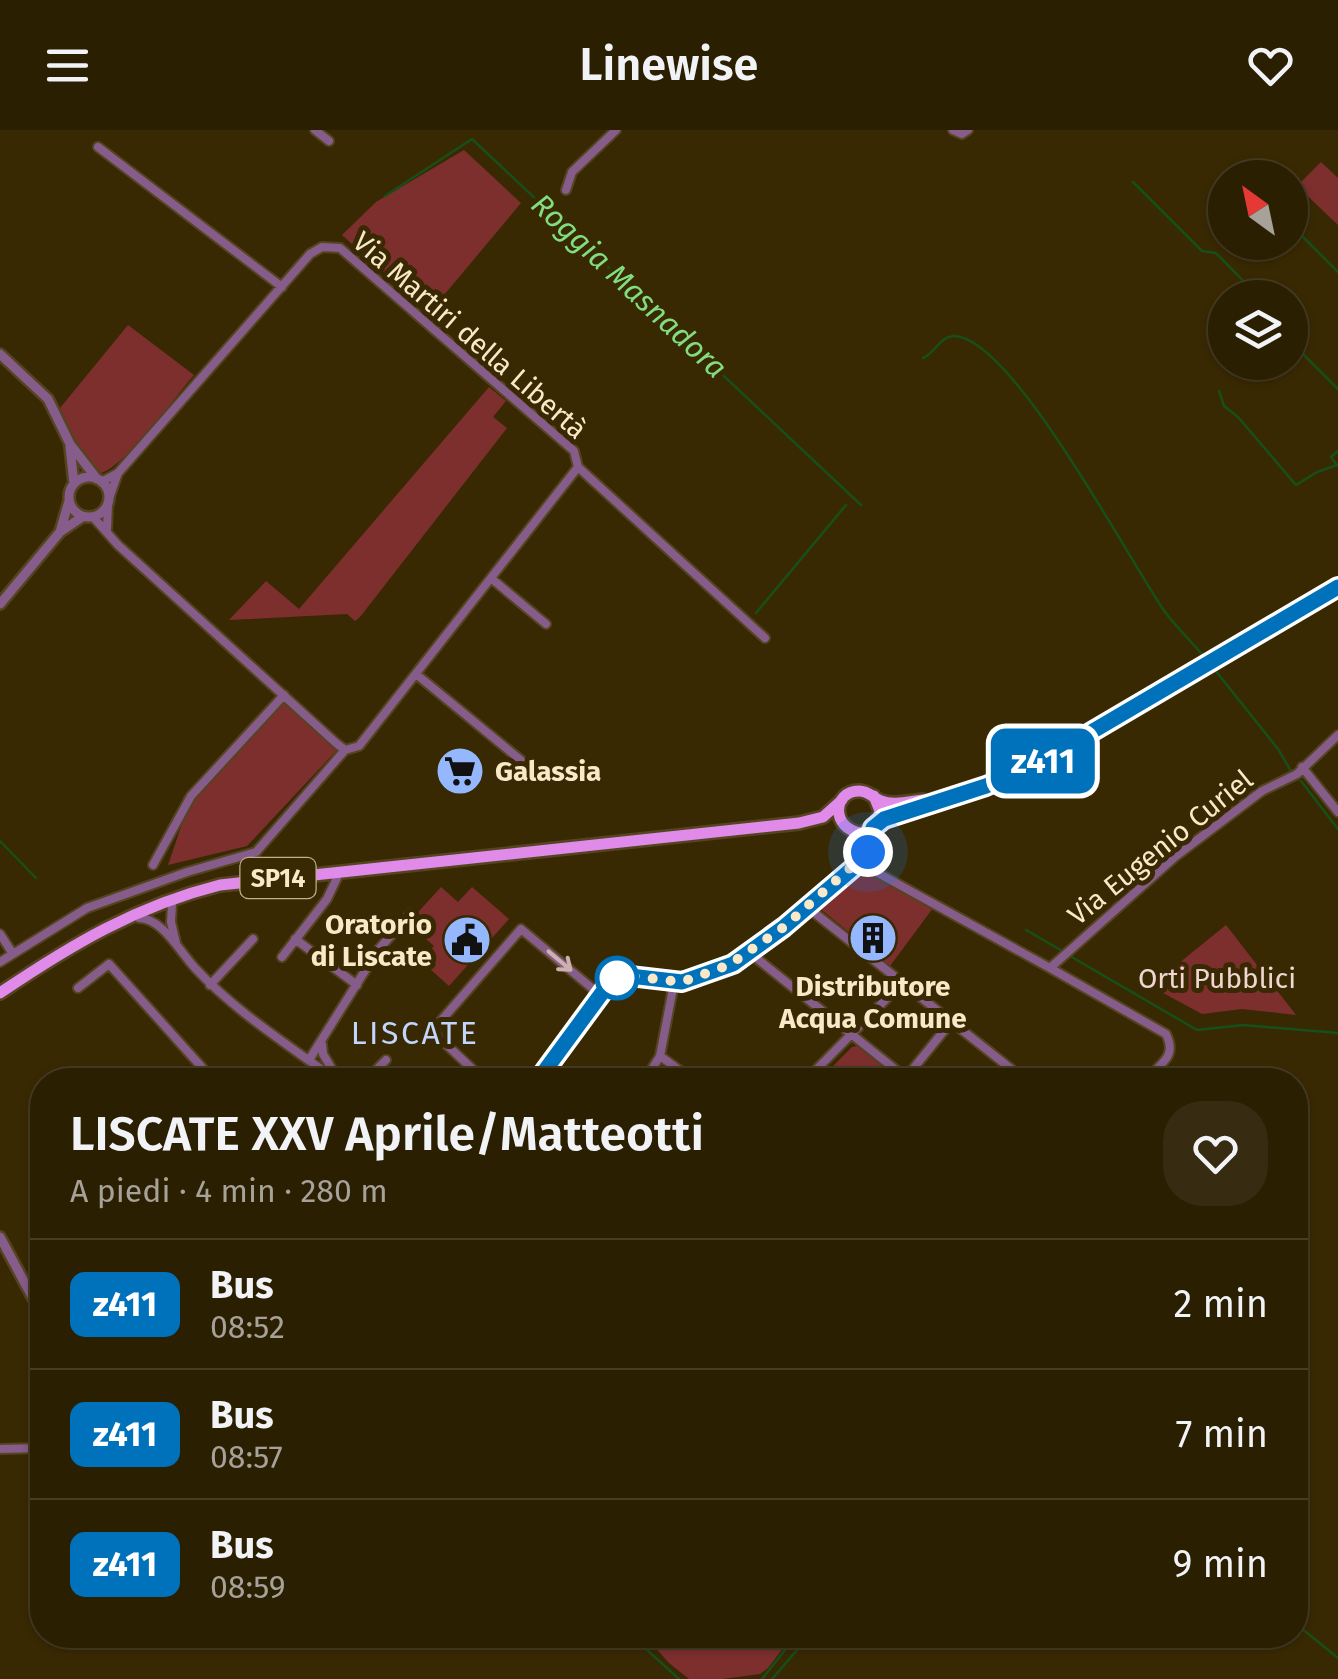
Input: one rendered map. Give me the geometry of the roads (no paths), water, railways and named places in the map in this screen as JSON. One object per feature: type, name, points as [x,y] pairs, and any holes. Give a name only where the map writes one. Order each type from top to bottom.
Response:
[{"type":"main road","name":"SP14","points":[[799,823],[861,833],[898,812],[1009,777],[1058,753],[1338,588]]},
{"type":"main road","name":"SP14","points":[[0,993],[109,924],[220,886],[799,823],[823,817],[856,791],[896,803],[957,796]]},
{"type":"main road","points":[[874,796],[880,810],[875,826]]},
{"type":"main road","points":[[842,800],[838,814],[848,829]]},
{"type":"main road","name":"SP14","points":[[78,944],[172,905],[238,889],[409,870],[489,856]]},
{"type":"street","points":[[316,130],[328,141]]},
{"type":"street","points":[[566,190],[572,172],[616,130]]},
{"type":"street","points":[[953,130],[960,134],[968,130]]},
{"type":"street","points":[[98,147],[282,287]]},
{"type":"street","name":"Via Martiri della Libertà","points":[[118,473],[315,250],[340,248],[574,451],[578,467],[765,638]]},
{"type":"street","points":[[0,354],[48,399],[70,444],[99,480],[108,502],[106,529]]},
{"type":"street","points":[[60,532],[74,484],[70,444]]},
{"type":"street","points":[[0,962],[87,908],[256,852],[348,750],[359,746],[578,467]]},
{"type":"street","points":[[74,484],[85,478],[99,480],[118,473]]},
{"type":"street","points":[[0,604],[60,532],[102,513],[118,473]]},
{"type":"street","points":[[69,502],[74,511],[106,529],[118,545],[348,750]]},
{"type":"street","points":[[492,579],[546,624]]},
{"type":"street","points":[[416,674],[534,771]]},
{"type":"street","points":[[153,866],[190,796],[284,695]]},
{"type":"street","name":"Via Eugenio Curiel","points":[[1050,968],[1176,856],[1262,791],[1294,775],[1338,735]]},
{"type":"street","points":[[1302,767],[1338,812]]},
{"type":"street","points":[[547,1068],[610,982],[622,976],[674,983],[710,974],[750,952],[868,852],[875,826]]},
{"type":"street","points":[[848,829],[861,846],[858,862]]},
{"type":"street","points":[[858,862],[1164,1031],[1171,1051],[1159,1068]]},
{"type":"street","points":[[282,957],[329,897],[337,878]]},
{"type":"street","points":[[172,905],[177,948]]},
{"type":"street","points":[[807,907],[1010,1068]]},
{"type":"street","points":[[308,1060],[382,944],[411,913]]},
{"type":"street","points":[[139,918],[153,920],[210,984],[246,1016],[320,1068]]},
{"type":"street","points":[[472,1068],[432,1030],[521,929],[599,994]]},
{"type":"street","points":[[0,934],[13,954]]},
{"type":"street","points":[[210,984],[253,939]]},
{"type":"street","points":[[295,940],[356,985]]},
{"type":"street","points":[[750,952],[892,1068]]},
{"type":"street","points":[[78,988],[109,964],[197,1068]]},
{"type":"street","points":[[652,1068],[660,1056],[674,983]]},
{"type":"street","points":[[818,1068],[902,984]]},
{"type":"street","points":[[914,1068],[951,1022]]},
{"type":"street","points":[[322,1040],[322,1054],[330,1068]]},
{"type":"street","points":[[660,1056],[676,1068]]},
{"type":"street","points":[[378,1068],[386,1060]]},
{"type":"street","points":[[0,1237],[30,1293]]},
{"type":"street","points":[[0,1450],[30,1449]]},
{"type":"waterway","name":"Roggia Masnadora","points":[[385,196],[472,139],[861,505]]},
{"type":"waterway","points":[[1133,182],[1202,251],[1216,253],[1242,280]]},
{"type":"waterway","points":[[1308,242],[1338,272]]},
{"type":"waterway","points":[[923,358],[953,336],[977,345],[1006,372],[1068,455],[1165,612],[1206,659]]},
{"type":"waterway","points":[[1308,359],[1338,389]]},
{"type":"waterway","points":[[1219,391],[1224,406],[1296,485],[1337,465]]},
{"type":"waterway","points":[[1337,465],[1331,457],[1338,451]]},
{"type":"waterway","points":[[756,613],[846,505]]},
{"type":"waterway","points":[[1215,670],[1291,771]]},
{"type":"waterway","points":[[1301,781],[1338,829]]},
{"type":"waterway","points":[[0,841],[36,878]]},
{"type":"waterway","name":"Roggia Masnadora","points":[[1026,930],[1064,952]]},
{"type":"waterway","name":"Roggia Masnadora","points":[[1070,956],[1197,1030],[1243,1025],[1338,1033]]},
{"type":"waterway","points":[[1308,1634],[1338,1658]]},
{"type":"waterway","points":[[645,1648],[679,1679]]},
{"type":"waterway","points":[[762,1679],[787,1648]]},
{"type":"waterway","points":[[772,1679],[799,1648]]},
{"type":"place","name":"Galassia","points":[[460,771]]},
{"type":"place","name":"Distributore Acqua Comune","points":[[873,938]]},
{"type":"place","name":"Oratorio di Liscate","points":[[467,940]]},
{"type":"district","name":"LISCATE","points":[[415,1033]]},
{"type":"park label","name":"Orti Pubblici","points":[[1217,978]]}]
